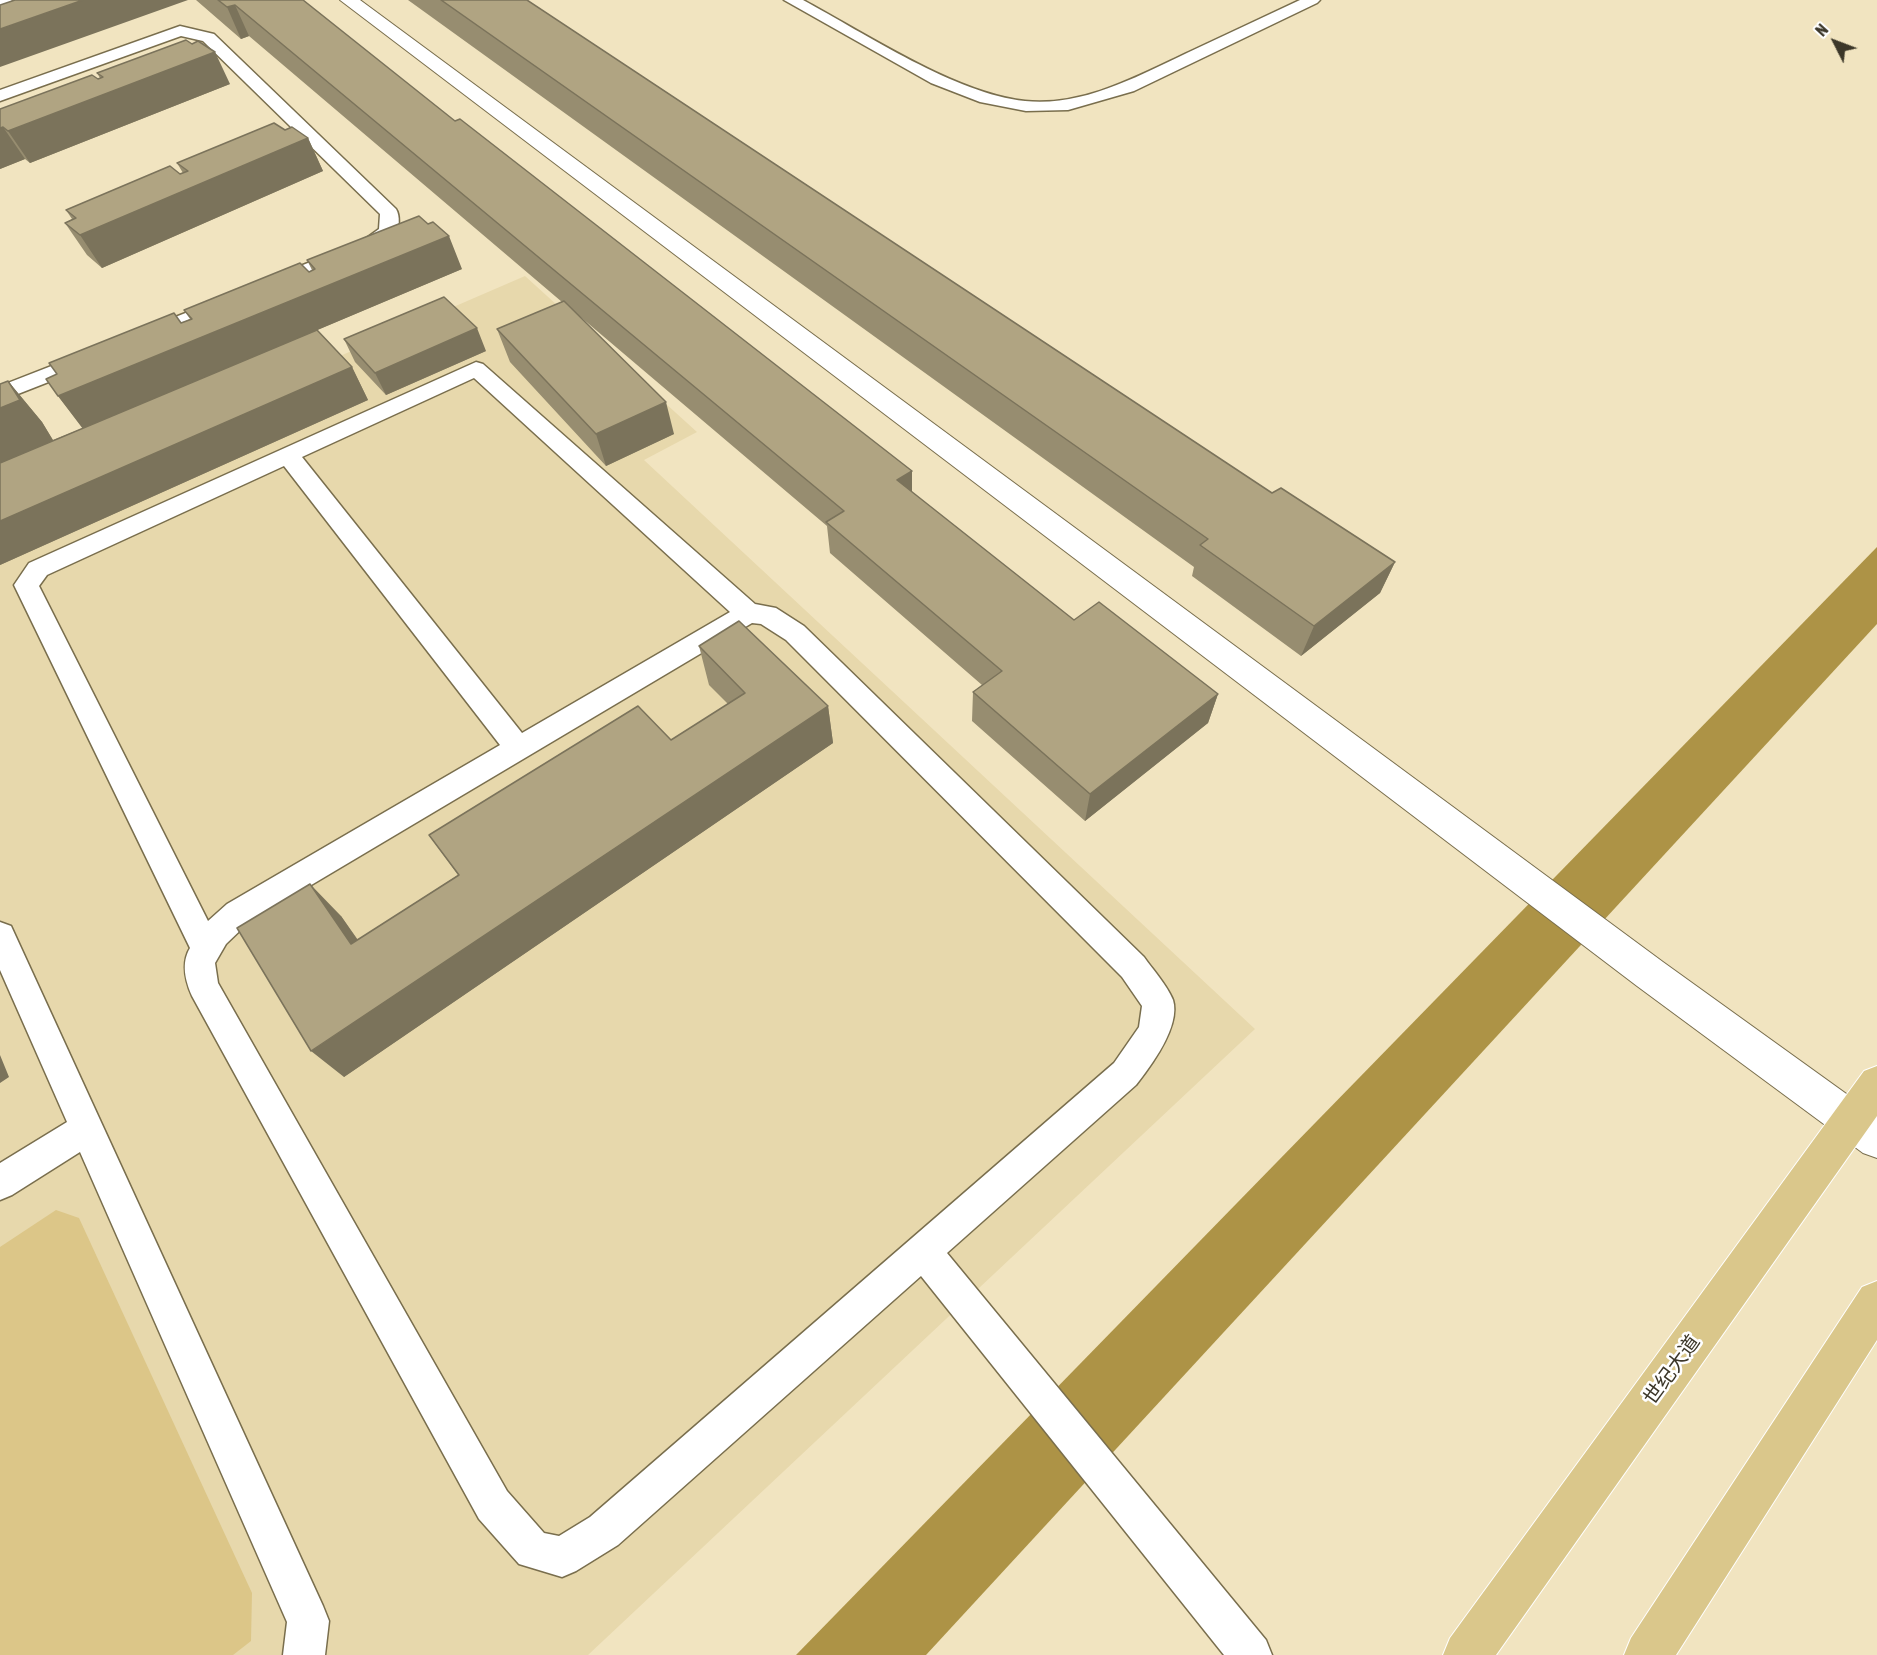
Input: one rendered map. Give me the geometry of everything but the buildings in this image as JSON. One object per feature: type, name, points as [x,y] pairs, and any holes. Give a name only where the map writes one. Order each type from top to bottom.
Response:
[{"type":"main road","name":"世纪大道","points":[[1467,1655],[1864,1130],[1877,1084]]},
{"type":"main road","points":[[1648,1655],[1877,1302]]},
{"type":"street","points":[[349,0],[1650,974],[1864,1130]]},
{"type":"lane","points":[[792,0],[937,78],[986,98],[1026,106],[1068,105],[1128,87],[1312,0]]},
{"type":"lane","points":[[0,96],[180,31],[208,37],[389,213],[388,231],[368,246],[260,289]]},
{"type":"lane","points":[[130,342],[238,298]]},
{"type":"lane","points":[[0,394],[108,350]]},
{"type":"lane","points":[[206,948],[26,585],[38,569],[476,369],[748,613],[767,615],[795,633],[1133,967],[1158,1004],[1148,1043],[1125,1074],[604,1531],[562,1557],[533,1550],[493,1505],[203,986],[199,961],[215,934],[238,913],[748,613]]},
{"type":"lane","points":[[288,455],[518,748]]},
{"type":"lane","points":[[0,936],[308,1621],[304,1655]]},
{"type":"lane","points":[[0,1183],[86,1129]]},
{"type":"lane","points":[[923,1251],[1251,1655]]},
{"type":"shaded area","points":[[525,276],[697,432],[644,460],[1255,1029],[588,1655],[0,1655],[0,503]]},
{"type":"shaded area","points":[[1877,547],[1877,624],[926,1655],[796,1655]]},
{"type":"shaded area","points":[[56,1210],[79,1218],[252,1593],[251,1641],[233,1655],[0,1655],[0,1247]]}]
